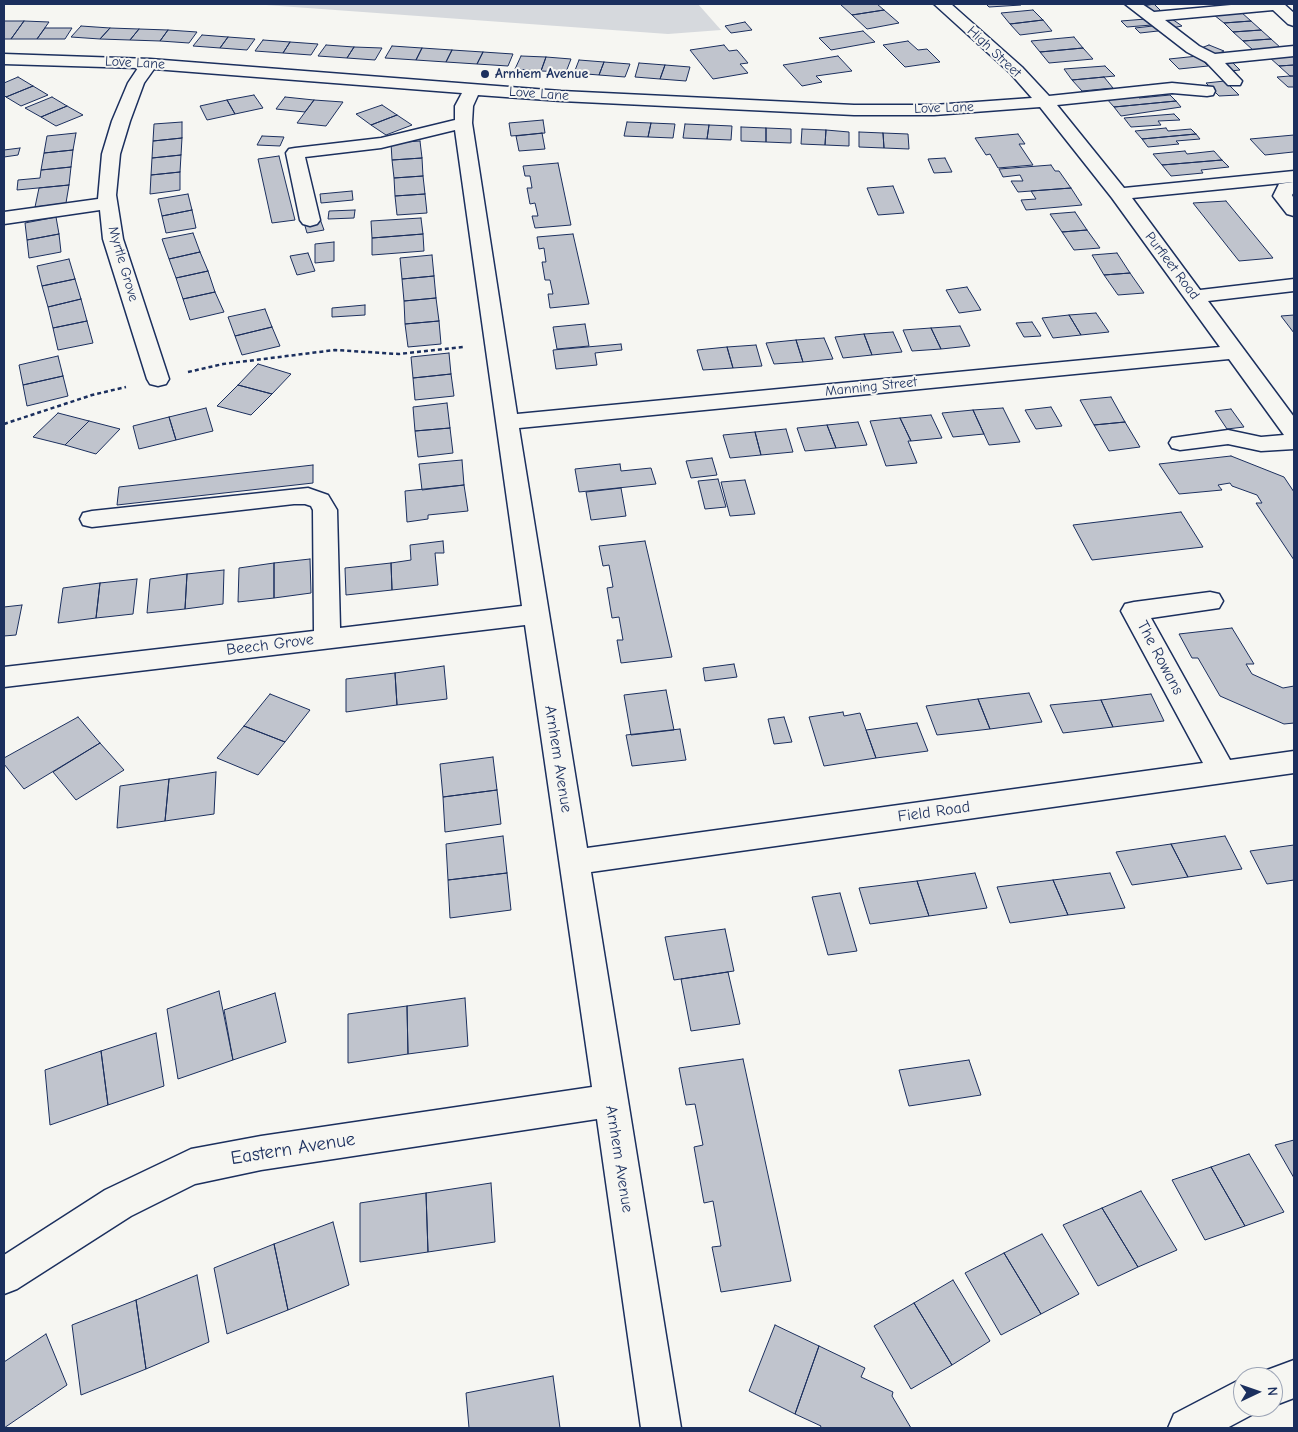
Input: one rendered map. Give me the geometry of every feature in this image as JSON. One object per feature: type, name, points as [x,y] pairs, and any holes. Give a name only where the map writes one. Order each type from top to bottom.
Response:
[{"type":"street","name":"High Street","points":[[942,4],[1016,70],[1045,102]]},
{"type":"street","points":[[1133,4],[1192,49],[1212,58],[1234,81]]},
{"type":"street","points":[[1151,17],[1276,4],[1294,20]]},
{"type":"street","points":[[1212,58],[1294,50]]},
{"type":"street","name":"Love Lane","points":[[4,59],[150,64],[561,96],[854,110],[934,110],[1045,102],[1172,88],[1207,91]]},
{"type":"street","name":"Myrtle Grove","points":[[150,64],[136,83],[114,146],[107,195],[113,239],[158,379]]},
{"type":"street","name":"Arnhem Avenue","points":[[472,90],[464,106],[463,123],[661,1428]]},
{"type":"street","name":"Purfleet Road","points":[[1045,102],[1119,194],[1294,433]]},
{"type":"street","points":[[310,220],[295,153],[381,143],[463,123]]},
{"type":"street","points":[[1119,194],[1294,176]]},
{"type":"street","points":[[1294,187],[1286,188],[1282,196],[1294,210]]},
{"type":"street","points":[[4,218],[108,203]]},
{"type":"street","points":[[1195,297],[1294,285]]},
{"type":"street","name":"Manning Street","points":[[507,422],[1236,352]]},
{"type":"street","points":[[1180,443],[1228,438],[1261,444],[1294,442]]},
{"type":"street","points":[[92,519],[294,496],[308,496],[320,501],[325,510],[327,638]]},
{"type":"street","name":"The Rowans","points":[[1210,601],[1134,611],[1222,772]]},
{"type":"street","name":"Beech Grove","points":[[4,677],[536,614]]},
{"type":"street","name":"Field Road","points":[[574,862],[1294,762]]},
{"type":"street","name":"Eastern Avenue","points":[[4,1276],[118,1203],[191,1167],[261,1153],[610,1101]]},
{"type":"street","points":[[1188,1428],[1233,1403]]},
{"type":"path","points":[[4,424],[92,395],[223,364],[335,350],[399,354],[496,344]]},
{"type":"shaded area","points":[[252,4],[698,4],[721,30],[668,34]]},
{"type":"building","points":[[840,4],[877,4],[884,10],[852,15]]},
{"type":"building","points":[[986,4],[1021,4],[1021,5],[989,7]]},
{"type":"building","points":[[1154,4],[1163,13],[1152,14],[1143,6]]},
{"type":"building","points":[[884,10],[899,23],[867,29],[852,15]]},
{"type":"building","points":[[1033,10],[1043,20],[1010,24],[1001,13]]},
{"type":"building","points":[[1241,12],[1251,21],[1224,23],[1214,15]]},
{"type":"building","points":[[1146,19],[1152,25],[1127,27],[1121,21]]},
{"type":"building","points":[[1172,19],[1182,26],[1172,28],[1162,20]]},
{"type":"building","points":[[1043,20],[1052,31],[1020,35],[1010,24]]},
{"type":"building","points":[[4,21],[24,21],[11,39],[4,39]]},
{"type":"building","points":[[24,21],[49,22],[37,39],[11,39]]},
{"type":"building","points":[[1251,21],[1261,30],[1233,32],[1224,23]]},
{"type":"building","points":[[745,22],[752,30],[731,33],[725,26]]},
{"type":"building","points":[[81,26],[110,28],[100,39],[71,37]]},
{"type":"building","points":[[1153,26],[1158,31],[1140,33],[1135,28]]},
{"type":"building","points":[[45,28],[72,28],[65,39],[37,39]]},
{"type":"building","points":[[110,28],[139,29],[130,40],[100,39]]},
{"type":"building","points":[[139,29],[168,30],[160,41],[130,40]]},
{"type":"building","points":[[168,30],[197,32],[189,43],[160,41]]},
{"type":"building","points":[[1261,30],[1271,39],[1243,41],[1233,32]]},
{"type":"building","points":[[863,31],[875,42],[831,50],[819,38]]},
{"type":"building","points":[[202,35],[228,37],[220,48],[193,46]]},
{"type":"building","points":[[228,37],[255,39],[247,50],[220,48]]},
{"type":"building","points":[[1074,37],[1083,48],[1040,52],[1031,41]]},
{"type":"building","points":[[1271,39],[1281,48],[1253,50],[1243,41]]},
{"type":"building","points":[[263,40],[290,42],[283,53],[255,51]]},
{"type":"building","points":[[908,41],[918,50],[927,49],[940,62],[905,67],[883,45]]},
{"type":"building","points":[[290,42],[318,44],[311,55],[283,53]]},
{"type":"building","points":[[326,45],[354,47],[347,58],[318,56]]},
{"type":"building","points":[[724,45],[729,51],[737,50],[748,63],[740,64],[748,73],[713,79],[690,50]]},
{"type":"building","points":[[1209,45],[1224,51],[1216,55],[1201,48]]},
{"type":"building","points":[[392,46],[422,48],[416,60],[385,58]]},
{"type":"building","points":[[354,47],[382,48],[375,60],[347,58]]},
{"type":"building","points":[[422,48],[452,50],[446,62],[416,60]]},
{"type":"building","points":[[1083,48],[1093,59],[1049,63],[1040,52]]},
{"type":"building","points":[[452,50],[483,52],[477,64],[446,62]]},
{"type":"building","points":[[483,52],[513,54],[508,66],[477,64]]},
{"type":"building","points":[[1294,54],[1294,65],[1279,66],[1269,57]]},
{"type":"building","points":[[521,56],[546,57],[541,71],[515,69]]},
{"type":"building","points":[[838,56],[852,71],[816,76],[822,82],[802,86],[783,65]]},
{"type":"building","points":[[1198,56],[1208,66],[1179,69],[1169,59]]},
{"type":"building","points":[[546,57],[571,59],[566,72],[541,71]]},
{"type":"building","points":[[579,60],[604,62],[599,75],[574,73]]},
{"type":"building","points":[[1231,61],[1240,70],[1230,71],[1220,62]]},
{"type":"building","points":[[604,62],[630,64],[625,77],[599,75]]},
{"type":"building","points":[[639,63],[665,65],[660,79],[635,77]]},
{"type":"building","points":[[665,65],[690,67],[686,81],[660,79]]},
{"type":"building","points":[[1294,65],[1294,76],[1290,76],[1279,66]]},
{"type":"building","points":[[1105,66],[1115,76],[1072,80],[1064,69]]},
{"type":"building","points":[[1294,76],[1294,87],[1288,87],[1277,77]]},
{"type":"building","points":[[18,77],[33,86],[6,97],[4,95],[4,83]]},
{"type":"building","points":[[1104,77],[1113,88],[1082,91],[1072,80]]},
{"type":"building","points":[[1225,81],[1239,95],[1219,96],[1206,83]]},
{"type":"building","points":[[33,86],[48,95],[21,106],[6,97]]},
{"type":"building","points":[[254,95],[263,108],[235,114],[227,100]]},
{"type":"building","points":[[1136,95],[1139,98],[1170,95],[1176,101],[1114,107],[1106,98]]},
{"type":"building","points":[[52,97],[67,106],[41,117],[25,108]]},
{"type":"building","points":[[285,97],[314,100],[305,112],[276,109]]},
{"type":"building","points":[[227,100],[235,114],[207,120],[200,106]]},
{"type":"building","points":[[314,100],[343,102],[326,126],[297,123]]},
{"type":"building","points":[[1176,101],[1181,107],[1121,116],[1114,107]]},
{"type":"building","points":[[382,105],[397,115],[371,125],[356,114]]},
{"type":"building","points":[[67,106],[83,115],[56,126],[41,117]]},
{"type":"building","points":[[1174,114],[1180,120],[1158,121],[1161,125],[1131,127],[1124,118]]},
{"type":"building","points":[[397,115],[412,125],[386,135],[371,125]]},
{"type":"building","points":[[543,120],[545,133],[511,136],[509,123]]},
{"type":"building","points":[[182,122],[182,138],[153,141],[154,124]]},
{"type":"building","points":[[627,122],[651,123],[648,137],[624,136]]},
{"type":"building","points":[[651,123],[675,124],[673,138],[648,137]]},
{"type":"building","points":[[685,124],[709,125],[707,139],[683,138]]},
{"type":"building","points":[[709,125],[732,126],[731,140],[707,139]]},
{"type":"building","points":[[741,127],[766,128],[766,142],[741,141]]},
{"type":"building","points":[[766,128],[791,129],[791,143],[766,142]]},
{"type":"building","points":[[1166,128],[1168,131],[1191,129],[1196,134],[1142,139],[1135,131]]},
{"type":"building","points":[[802,129],[826,130],[825,145],[801,144]]},
{"type":"building","points":[[826,130],[849,132],[849,146],[825,145]]},
{"type":"building","points":[[859,132],[883,133],[884,148],[859,147]]},
{"type":"building","points":[[76,133],[73,150],[44,153],[47,136]]},
{"type":"building","points":[[542,133],[545,149],[519,151],[516,136]]},
{"type":"building","points":[[883,133],[908,134],[909,149],[884,148]]},
{"type":"building","points":[[1018,134],[1025,144],[1019,144],[1033,165],[998,168],[990,154],[986,155],[975,138]]},
{"type":"building","points":[[1196,134],[1200,139],[1176,141],[1179,144],[1148,147],[1142,139]]},
{"type":"building","points":[[1294,135],[1294,153],[1265,155],[1250,139]]},
{"type":"building","points":[[262,136],[284,137],[280,146],[257,145]]},
{"type":"building","points":[[182,138],[181,155],[152,158],[153,141]]},
{"type":"building","points":[[420,141],[422,158],[392,160],[391,143]]},
{"type":"building","points":[[20,148],[18,155],[4,157],[4,150]]},
{"type":"building","points":[[73,150],[71,167],[41,170],[44,153]]},
{"type":"building","points":[[1185,151],[1187,154],[1214,151],[1222,160],[1162,165],[1153,154]]},
{"type":"building","points":[[181,155],[180,172],[151,175],[152,158]]},
{"type":"building","points":[[279,156],[295,220],[272,223],[258,159]]},
{"type":"building","points":[[422,158],[423,176],[394,178],[392,160]]},
{"type":"building","points":[[945,158],[952,172],[934,173],[928,159]]},
{"type":"building","points":[[1222,160],[1229,167],[1201,170],[1203,173],[1171,176],[1162,165]]},
{"type":"building","points":[[558,163],[571,225],[535,228],[532,216],[538,216],[535,203],[530,204],[527,188],[532,188],[530,176],[525,176],[523,166]]},
{"type":"building","points":[[1051,165],[1055,171],[1059,171],[1071,188],[1018,192],[1011,181],[1023,181],[1020,175],[1003,177],[999,169]]},
{"type":"building","points":[[71,167],[69,185],[17,190],[18,180],[40,178],[41,170]]},
{"type":"building","points":[[180,172],[180,190],[150,194],[151,175]]},
{"type":"building","points":[[423,176],[425,194],[395,196],[394,178]]},
{"type":"building","points":[[69,185],[66,203],[35,207],[39,188]]},
{"type":"building","points":[[893,186],[904,213],[878,215],[867,188]]},
{"type":"building","points":[[1071,188],[1082,205],[1026,210],[1021,200],[1036,199],[1031,191]]},
{"type":"building","points":[[352,191],[353,200],[321,203],[320,194]]},
{"type":"building","points":[[188,194],[192,210],[162,216],[158,199]]},
{"type":"building","points":[[425,194],[427,213],[397,215],[395,196]]},
{"type":"building","points":[[1226,201],[1273,258],[1239,261],[1193,203]]},
{"type":"building","points":[[192,210],[196,228],[166,233],[162,216]]},
{"type":"building","points":[[355,210],[354,218],[328,219],[329,211]]},
{"type":"building","points":[[1075,212],[1087,230],[1062,232],[1050,214]]},
{"type":"building","points":[[319,216],[324,230],[307,233],[303,219]]},
{"type":"building","points":[[56,217],[59,234],[27,240],[25,223]]},
{"type":"building","points":[[421,218],[423,234],[372,238],[371,221]]},
{"type":"building","points":[[1087,230],[1100,248],[1074,250],[1062,232]]},
{"type":"building","points":[[193,233],[200,252],[169,259],[162,239]]},
{"type":"building","points":[[59,234],[61,252],[29,258],[27,240]]},
{"type":"building","points":[[423,234],[424,251],[372,255],[372,238]]},
{"type":"building","points":[[573,234],[589,304],[550,308],[548,294],[553,294],[550,280],[545,280],[542,262],[546,262],[544,248],[539,249],[537,237]]},
{"type":"building","points":[[334,242],[334,261],[315,263],[315,244]]},
{"type":"building","points":[[200,252],[208,271],[176,278],[169,259]]},
{"type":"building","points":[[308,253],[315,271],[297,275],[290,256]]},
{"type":"building","points":[[1117,253],[1130,273],[1104,275],[1092,255]]},
{"type":"building","points":[[432,255],[434,276],[402,279],[400,258]]},
{"type":"building","points":[[69,259],[75,279],[42,286],[37,266]]},
{"type":"building","points":[[208,271],[215,292],[183,299],[176,278]]},
{"type":"building","points":[[1130,273],[1144,293],[1118,295],[1104,275]]},
{"type":"building","points":[[434,276],[436,298],[404,301],[402,279]]},
{"type":"building","points":[[75,279],[81,299],[48,307],[42,286]]},
{"type":"building","points":[[967,287],[981,310],[959,313],[946,290]]},
{"type":"building","points":[[215,292],[224,312],[190,320],[183,299]]},
{"type":"building","points":[[436,298],[439,321],[405,324],[404,301]]},
{"type":"building","points":[[81,299],[87,321],[53,328],[48,307]]},
{"type":"building","points":[[365,305],[365,315],[332,317],[332,308]]},
{"type":"building","points":[[265,309],[272,327],[235,336],[228,317]]},
{"type":"building","points":[[1096,313],[1109,332],[1081,335],[1069,315]]},
{"type":"building","points":[[1069,315],[1081,335],[1053,338],[1042,318]]},
{"type":"building","points":[[1294,315],[1294,333],[1281,316]]},
{"type":"building","points":[[87,321],[93,343],[58,350],[53,328]]},
{"type":"building","points":[[439,321],[441,344],[408,347],[405,324]]},
{"type":"building","points":[[1032,322],[1041,336],[1024,337],[1016,323]]},
{"type":"building","points":[[585,324],[589,346],[557,349],[553,327]]},
{"type":"building","points":[[960,326],[970,346],[941,349],[931,328]]},
{"type":"building","points":[[272,327],[280,346],[242,355],[235,336]]},
{"type":"building","points":[[931,328],[941,349],[912,351],[903,330]]},
{"type":"building","points":[[893,332],[902,352],[872,355],[864,334]]},
{"type":"building","points":[[864,334],[872,355],[843,358],[835,337]]},
{"type":"building","points":[[824,338],[833,359],[803,362],[796,340]]},
{"type":"building","points":[[796,340],[803,362],[774,364],[766,343]]},
{"type":"building","points":[[621,344],[622,350],[595,353],[597,365],[556,369],[553,350]]},
{"type":"building","points":[[756,345],[762,366],[733,368],[727,347]]},
{"type":"building","points":[[727,347],[733,368],[703,370],[697,350]]},
{"type":"building","points":[[449,353],[451,374],[413,378],[411,357]]},
{"type":"building","points":[[58,356],[63,376],[23,385],[19,365]]},
{"type":"building","points":[[258,364],[291,374],[272,394],[238,385]]},
{"type":"building","points":[[451,374],[454,396],[415,400],[413,378]]},
{"type":"building","points":[[63,376],[68,396],[27,406],[23,385]]},
{"type":"building","points":[[238,385],[272,394],[251,415],[217,406]]},
{"type":"building","points":[[1111,397],[1125,422],[1094,425],[1080,400]]},
{"type":"building","points":[[447,403],[450,428],[415,431],[413,407]]},
{"type":"building","points":[[1051,407],[1062,426],[1036,429],[1025,410]]},
{"type":"building","points":[[206,408],[213,431],[176,440],[169,417]]},
{"type":"building","points":[[1003,408],[1020,442],[989,445],[973,410]]},
{"type":"building","points":[[1231,409],[1244,427],[1227,429],[1215,411]]},
{"type":"building","points":[[973,410],[984,434],[953,437],[942,413]]},
{"type":"building","points":[[58,413],[89,421],[65,445],[33,437]]},
{"type":"building","points":[[931,415],[942,438],[911,441],[900,418]]},
{"type":"building","points":[[169,417],[176,440],[139,449],[133,426]]},
{"type":"building","points":[[900,418],[911,441],[908,441],[917,463],[886,466],[870,421]]},
{"type":"building","points":[[89,421],[120,429],[96,454],[65,445]]},
{"type":"building","points":[[858,422],[867,445],[836,448],[827,425]]},
{"type":"building","points":[[1125,422],[1140,447],[1109,451],[1094,425]]},
{"type":"building","points":[[827,425],[836,448],[805,451],[797,428]]},
{"type":"building","points":[[450,428],[453,453],[418,457],[415,431]]},
{"type":"building","points":[[786,429],[793,452],[761,455],[755,432]]},
{"type":"building","points":[[755,432],[761,455],[730,458],[723,435]]},
{"type":"building","points":[[1231,456],[1284,477],[1294,492],[1294,560],[1256,503],[1262,503],[1257,495],[1232,486],[1230,483],[1218,485],[1222,490],[1179,494],[1159,464]]},
{"type":"building","points":[[712,458],[717,475],[691,478],[686,461]]},
{"type":"building","points":[[462,460],[464,485],[422,490],[419,464]]},
{"type":"building","points":[[620,464],[621,471],[651,468],[656,484],[579,492],[575,469]]},
{"type":"building","points":[[313,465],[313,483],[117,505],[119,487]]},
{"type":"building","points":[[718,479],[726,507],[705,509],[698,481]]},
{"type":"building","points":[[745,480],[755,514],[730,516],[721,482]]},
{"type":"building","points":[[464,485],[468,511],[428,515],[428,519],[407,522],[405,491]]},
{"type":"building","points":[[621,488],[626,516],[591,520],[586,492]]},
{"type":"building","points":[[1181,512],[1203,547],[1092,560],[1073,525]]},
{"type":"building","points":[[443,541],[444,553],[435,553],[438,585],[392,590],[391,563],[411,560],[410,545]]},
{"type":"building","points":[[645,541],[672,657],[621,663],[617,640],[623,640],[619,617],[612,618],[607,588],[613,587],[609,565],[603,566],[599,546]]},
{"type":"building","points":[[310,559],[311,593],[274,598],[274,563]]},
{"type":"building","points":[[274,563],[274,598],[238,602],[239,568]]},
{"type":"building","points":[[391,563],[392,590],[346,595],[345,568]]},
{"type":"building","points":[[224,570],[223,604],[185,609],[187,574]]},
{"type":"building","points":[[187,574],[185,609],[147,613],[150,579]]},
{"type":"building","points":[[137,579],[133,614],[96,618],[100,583]]},
{"type":"building","points":[[100,583],[96,618],[58,623],[63,588]]},
{"type":"building","points":[[22,605],[16,635],[4,636],[4,607]]},
{"type":"building","points":[[1232,628],[1254,664],[1246,664],[1252,674],[1283,688],[1294,686],[1294,723],[1284,724],[1220,696],[1198,658],[1192,658],[1179,634]]},
{"type":"building","points":[[734,664],[737,677],[705,681],[703,668]]},
{"type":"building","points":[[444,666],[447,699],[397,705],[395,673]]},
{"type":"building","points":[[395,673],[397,705],[346,712],[346,679]]},
{"type":"building","points":[[666,690],[674,730],[631,735],[624,695]]},
{"type":"building","points":[[1029,693],[1042,722],[990,729],[978,699]]},
{"type":"building","points":[[270,694],[310,710],[285,742],[244,726]]},
{"type":"building","points":[[1151,694],[1164,721],[1113,727],[1101,700]]},
{"type":"building","points":[[978,699],[990,729],[937,735],[926,706]]},
{"type":"building","points":[[1101,700],[1113,727],[1063,733],[1050,705]]},
{"type":"building","points":[[843,712],[844,716],[860,713],[876,758],[824,766],[809,717]]},
{"type":"building","points":[[78,717],[100,743],[24,789],[4,764],[4,758]]},
{"type":"building","points":[[784,717],[792,742],[774,744],[768,719]]},
{"type":"building","points":[[917,723],[928,751],[876,758],[866,730]]},
{"type":"building","points":[[244,726],[285,742],[258,775],[217,758]]},
{"type":"building","points":[[680,729],[686,760],[632,766],[626,735]]},
{"type":"building","points":[[100,743],[124,770],[76,800],[53,772]]},
{"type":"building","points":[[493,757],[497,790],[443,797],[440,764]]},
{"type":"building","points":[[216,772],[214,814],[165,821],[169,779]]},
{"type":"building","points":[[169,779],[165,821],[117,828],[120,786]]},
{"type":"building","points":[[497,790],[501,824],[445,832],[443,797]]},
{"type":"building","points":[[503,836],[507,873],[448,880],[446,844]]},
{"type":"building","points":[[1225,836],[1242,869],[1188,877],[1171,844]]},
{"type":"building","points":[[1171,844],[1188,877],[1132,885],[1116,852]]},
{"type":"building","points":[[1294,845],[1294,880],[1267,884],[1250,851]]},
{"type":"building","points":[[507,873],[511,910],[450,918],[448,880]]},
{"type":"building","points":[[975,873],[987,908],[929,916],[917,881]]},
{"type":"building","points":[[1110,873],[1125,908],[1068,915],[1053,880]]},
{"type":"building","points":[[1053,880],[1068,915],[1010,923],[997,887]]},
{"type":"building","points":[[917,881],[929,916],[870,924],[859,888]]},
{"type":"building","points":[[840,893],[857,951],[828,955],[812,897]]},
{"type":"building","points":[[725,929],[734,971],[674,980],[665,937]]},
{"type":"building","points":[[728,972],[740,1024],[691,1031],[681,979]]},
{"type":"building","points":[[219,991],[233,1060],[178,1079],[167,1009]]},
{"type":"building","points":[[275,993],[286,1042],[233,1060],[224,1010]]},
{"type":"building","points":[[465,998],[468,1046],[408,1054],[407,1006]]},
{"type":"building","points":[[407,1006],[408,1054],[348,1063],[348,1014]]},
{"type":"building","points":[[156,1033],[164,1086],[108,1105],[101,1051]]},
{"type":"building","points":[[101,1051],[108,1105],[50,1125],[45,1070]]},
{"type":"building","points":[[743,1059],[791,1281],[721,1292],[712,1247],[721,1246],[713,1201],[704,1203],[694,1147],[703,1145],[695,1104],[686,1105],[679,1068]]},
{"type":"building","points":[[969,1060],[981,1095],[909,1106],[899,1070]]},
{"type":"building","points":[[1294,1140],[1294,1178],[1275,1145]]},
{"type":"building","points":[[1249,1154],[1284,1212],[1245,1226],[1211,1167]]},
{"type":"building","points":[[1211,1167],[1245,1226],[1205,1240],[1172,1180]]},
{"type":"building","points":[[491,1183],[495,1242],[428,1252],[426,1193]]},
{"type":"building","points":[[1141,1191],[1177,1250],[1138,1267],[1102,1208]]},
{"type":"building","points":[[426,1193],[428,1252],[360,1262],[360,1203]]},
{"type":"building","points":[[1102,1208],[1138,1267],[1098,1286],[1063,1225]]},
{"type":"building","points":[[333,1222],[349,1285],[288,1310],[274,1244]]},
{"type":"building","points":[[1042,1234],[1079,1294],[1041,1314],[1004,1253]]},
{"type":"building","points":[[274,1244],[288,1310],[227,1334],[214,1268]]},
{"type":"building","points":[[1004,1253],[1041,1314],[1001,1335],[965,1273]]},
{"type":"building","points":[[197,1275],[209,1342],[146,1369],[136,1300]]},
{"type":"building","points":[[953,1280],[990,1341],[952,1365],[914,1303]]},
{"type":"building","points":[[136,1300],[146,1369],[81,1395],[72,1325]]},
{"type":"building","points":[[914,1303],[952,1365],[911,1389],[874,1326]]},
{"type":"building","points":[[775,1325],[819,1346],[795,1414],[749,1391]]},
{"type":"building","points":[[46,1334],[67,1385],[4,1428],[4,1362]]},
{"type":"building","points":[[819,1346],[865,1368],[861,1377],[893,1392],[892,1396],[911,1428],[820,1428],[821,1426],[795,1414]]},
{"type":"building","points":[[553,1376],[560,1428],[469,1428],[466,1393]]},
{"type":"place","name":"Arnhem Avenue","points":[[485,74]]}]
